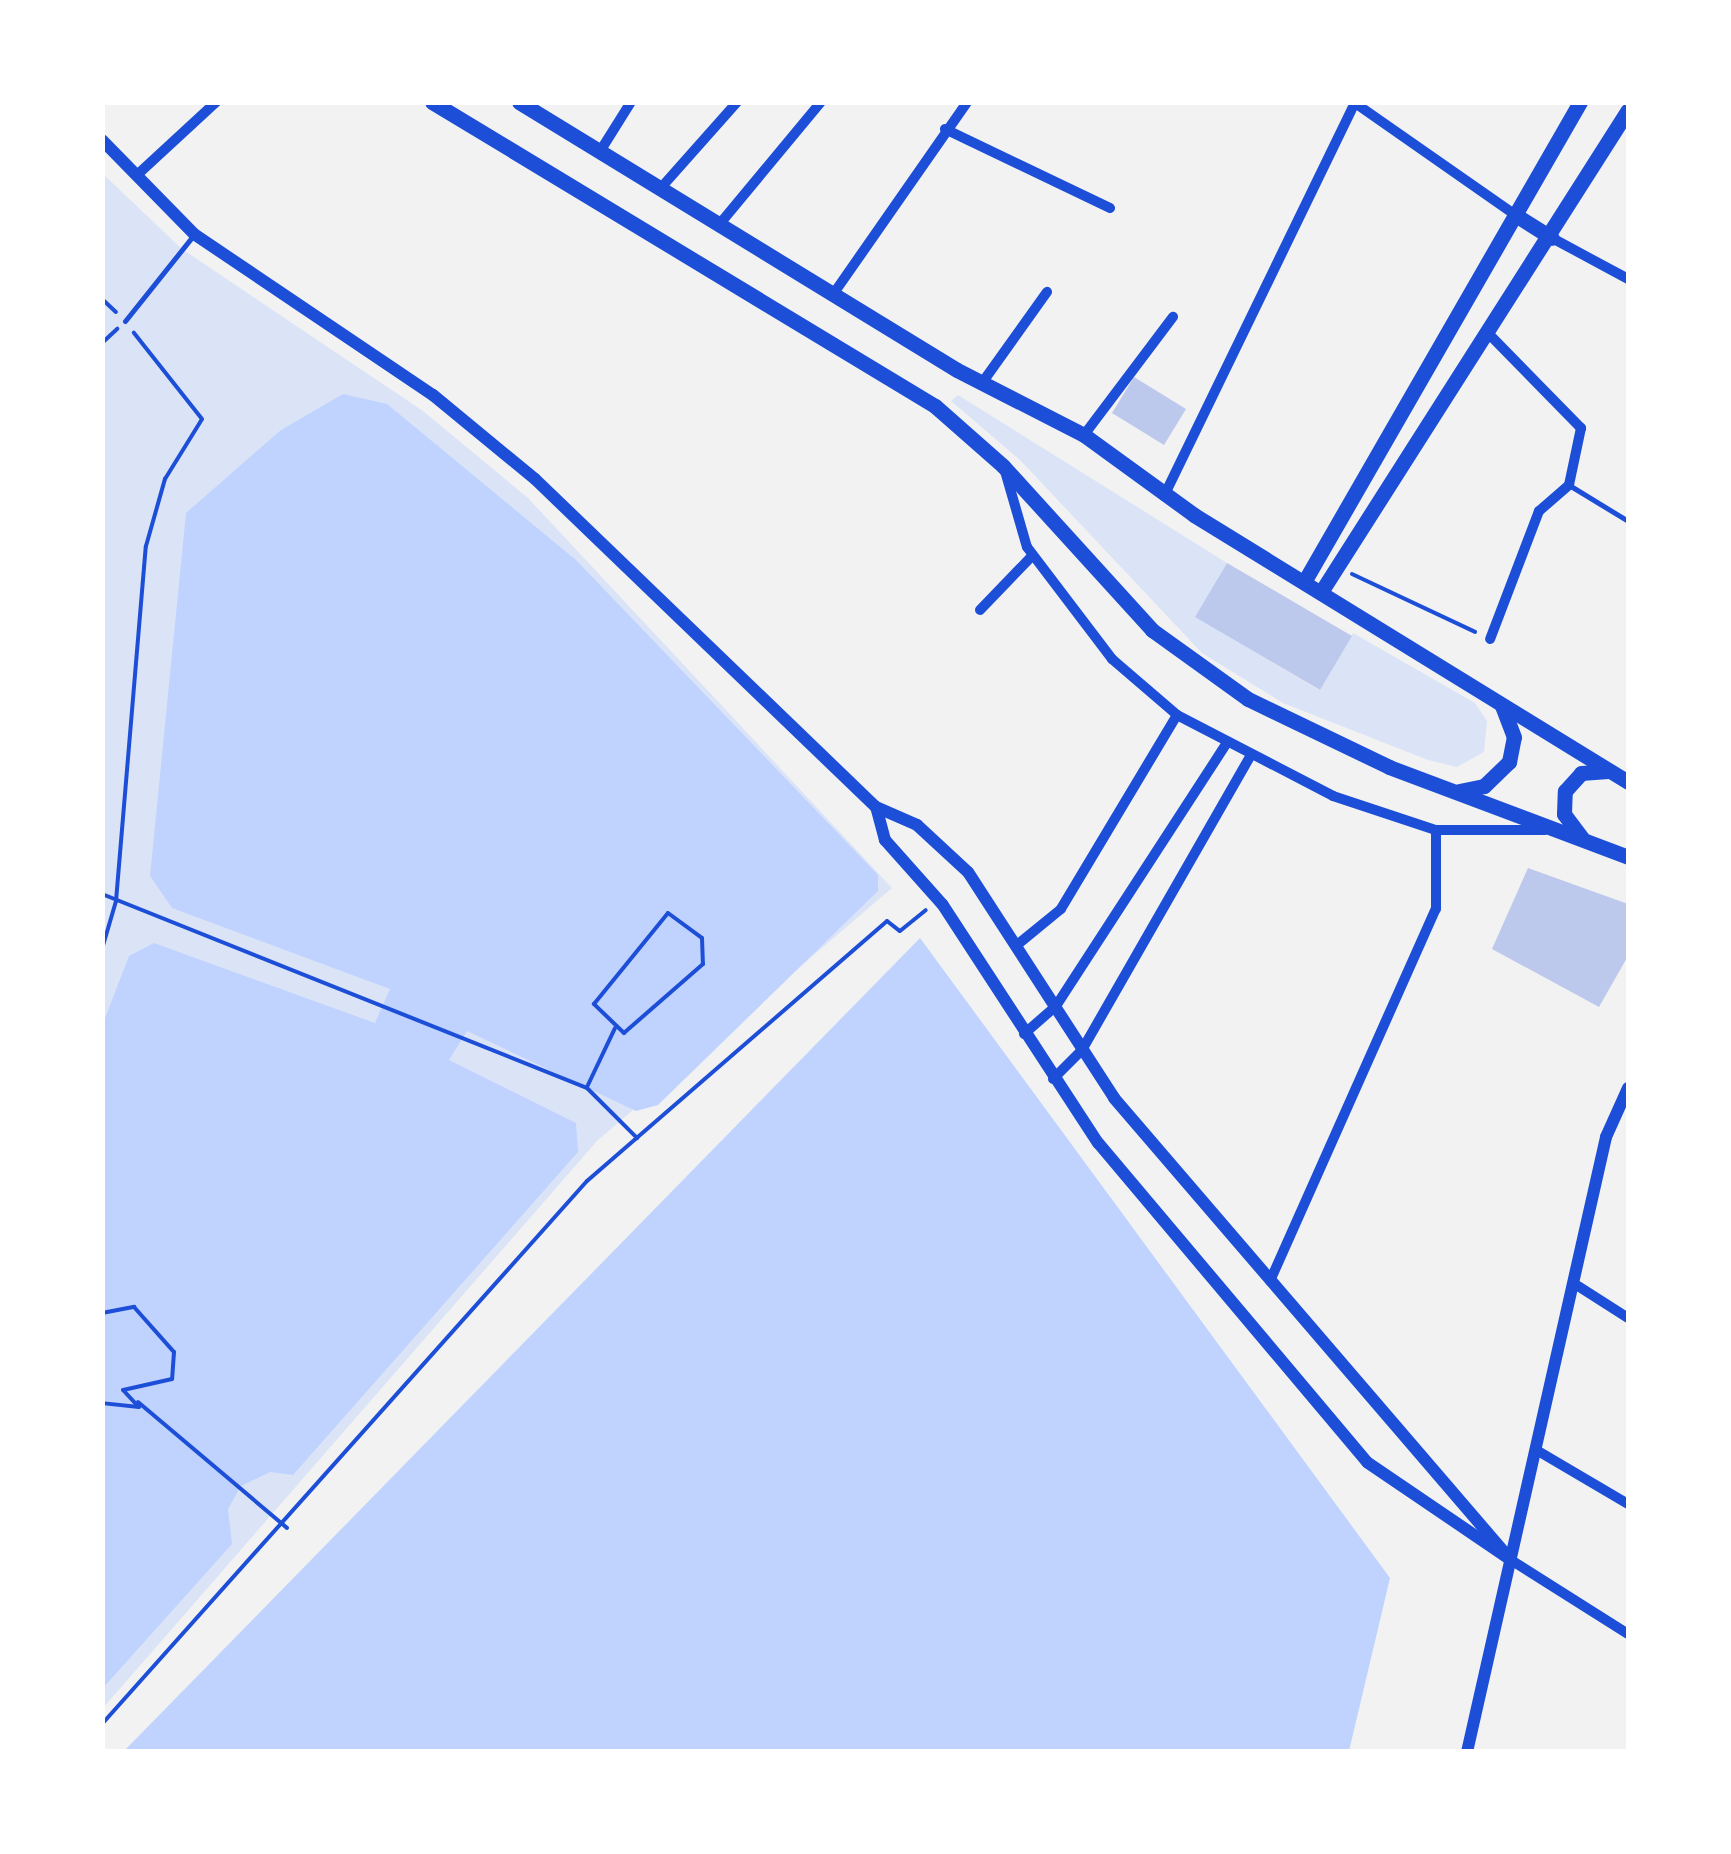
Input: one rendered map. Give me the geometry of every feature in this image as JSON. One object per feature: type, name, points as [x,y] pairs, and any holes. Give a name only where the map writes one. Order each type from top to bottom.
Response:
[{"type":"highway","points":[[432,102],[935,406],[1003,466],[1189,661],[1306,730],[1628,857]]},
{"type":"highway","points":[[519,102],[598,154],[982,383],[1084,436],[1164,496],[1622,778]]},
{"type":"highway","points":[[1304,582],[1580,102]]},
{"type":"highway","points":[[1321,592],[1486,332],[1552,238],[1628,110]]},
{"type":"highway","points":[[1517,216],[1552,238]]},
{"type":"highway","points":[[1450,790],[1484,786],[1509,762],[1512,724],[1499,702]]},
{"type":"highway","points":[[1584,840],[1564,814],[1565,790],[1581,773],[1622,778]]},
{"type":"street","points":[[137,175],[216,102]]},
{"type":"street","points":[[598,154],[631,102]]},
{"type":"street","points":[[659,190],[737,102]]},
{"type":"street","points":[[718,226],[822,102]]},
{"type":"street","points":[[834,293],[968,102]]},
{"type":"street","points":[[1164,496],[1355,103],[1517,216]]},
{"type":"street","points":[[945,130],[1110,208]]},
{"type":"street","points":[[102,140],[194,234],[433,395],[535,479],[876,807],[916,825],[968,872],[1082,1050],[1270,1281],[1511,1560]]},
{"type":"street","points":[[1552,238],[1628,279]]},
{"type":"street","points":[[982,383],[1046,292]]},
{"type":"street","points":[[1084,436],[1173,317]]},
{"type":"street","points":[[1486,332],[1581,428],[1569,485],[1539,510],[1490,639]]},
{"type":"street","points":[[1003,466],[1033,554],[1112,659],[1177,715],[1250,757],[1436,830],[1555,830]]},
{"type":"street","points":[[980,610],[1033,554]]},
{"type":"street","points":[[1018,945],[1061,909],[1177,715]]},
{"type":"street","points":[[1024,1034],[1056,1006],[1226,744]]},
{"type":"street","points":[[1053,1079],[1082,1050],[1250,757]]},
{"type":"street","points":[[876,807],[885,840],[942,904],[1053,1079],[1367,1462],[1628,1634]]},
{"type":"street","points":[[1270,1281],[1436,910],[1436,830]]},
{"type":"street","points":[[1467,1752],[1578,1286],[1606,1137],[1628,1088]]},
{"type":"street","points":[[1578,1286],[1628,1318]]},
{"type":"street","points":[[1538,1451],[1628,1504]]},
{"type":"lane","points":[[125,322],[194,234]]},
{"type":"lane","points":[[1569,485],[1628,521]]},
{"type":"path","points":[[102,949],[116,900],[146,546],[166,479],[202,420],[125,322]]},
{"type":"path","points":[[1338,567],[1490,639]]},
{"type":"path","points":[[102,894],[383,1006],[460,1043],[587,1088],[637,1138]]},
{"type":"path","points":[[102,1724],[286,1528],[587,1181],[887,921],[900,931],[942,904]]},
{"type":"path","points":[[668,913],[702,938],[703,964],[652,1015],[624,1032],[615,1028],[594,1004],[668,913]]},
{"type":"path","points":[[587,1088],[615,1028]]},
{"type":"path","points":[[102,1313],[134,1307],[174,1352],[172,1379],[122,1390]]},
{"type":"path","points":[[122,1390],[241,1486],[286,1528]]},
{"type":"path","points":[[102,1402],[140,1407],[122,1390]]},
{"type":"shaded area","points":[[102,173],[182,249],[423,411],[528,498],[892,888],[597,1141],[103,1708]]},
{"type":"shaded area","points":[[958,395],[1227,563],[1196,617],[1319,690],[1353,633],[1475,703],[1487,721],[1484,752],[1457,767],[1428,760],[1283,703],[1202,653],[1020,460],[951,401]]},
{"type":"water","points":[[343,394],[387,404],[576,560],[878,875],[878,891],[658,1105],[636,1111],[467,1031],[449,1060],[576,1123],[578,1152],[293,1475],[270,1472],[241,1486],[228,1509],[232,1544],[103,1688],[102,1026],[129,956],[154,943],[375,1023],[390,989],[172,908],[150,876],[186,513],[281,430]]},
{"type":"water","points":[[920,938],[1390,1578],[1349,1751],[124,1751]]},
{"type":"building","points":[[1134,377],[1186,409],[1164,445],[1112,413]]},
{"type":"building","points":[[1227,563],[1352,636],[1320,690],[1195,617]]},
{"type":"building","points":[[1528,868],[1628,904],[1628,956],[1599,1007],[1492,949]]}]
